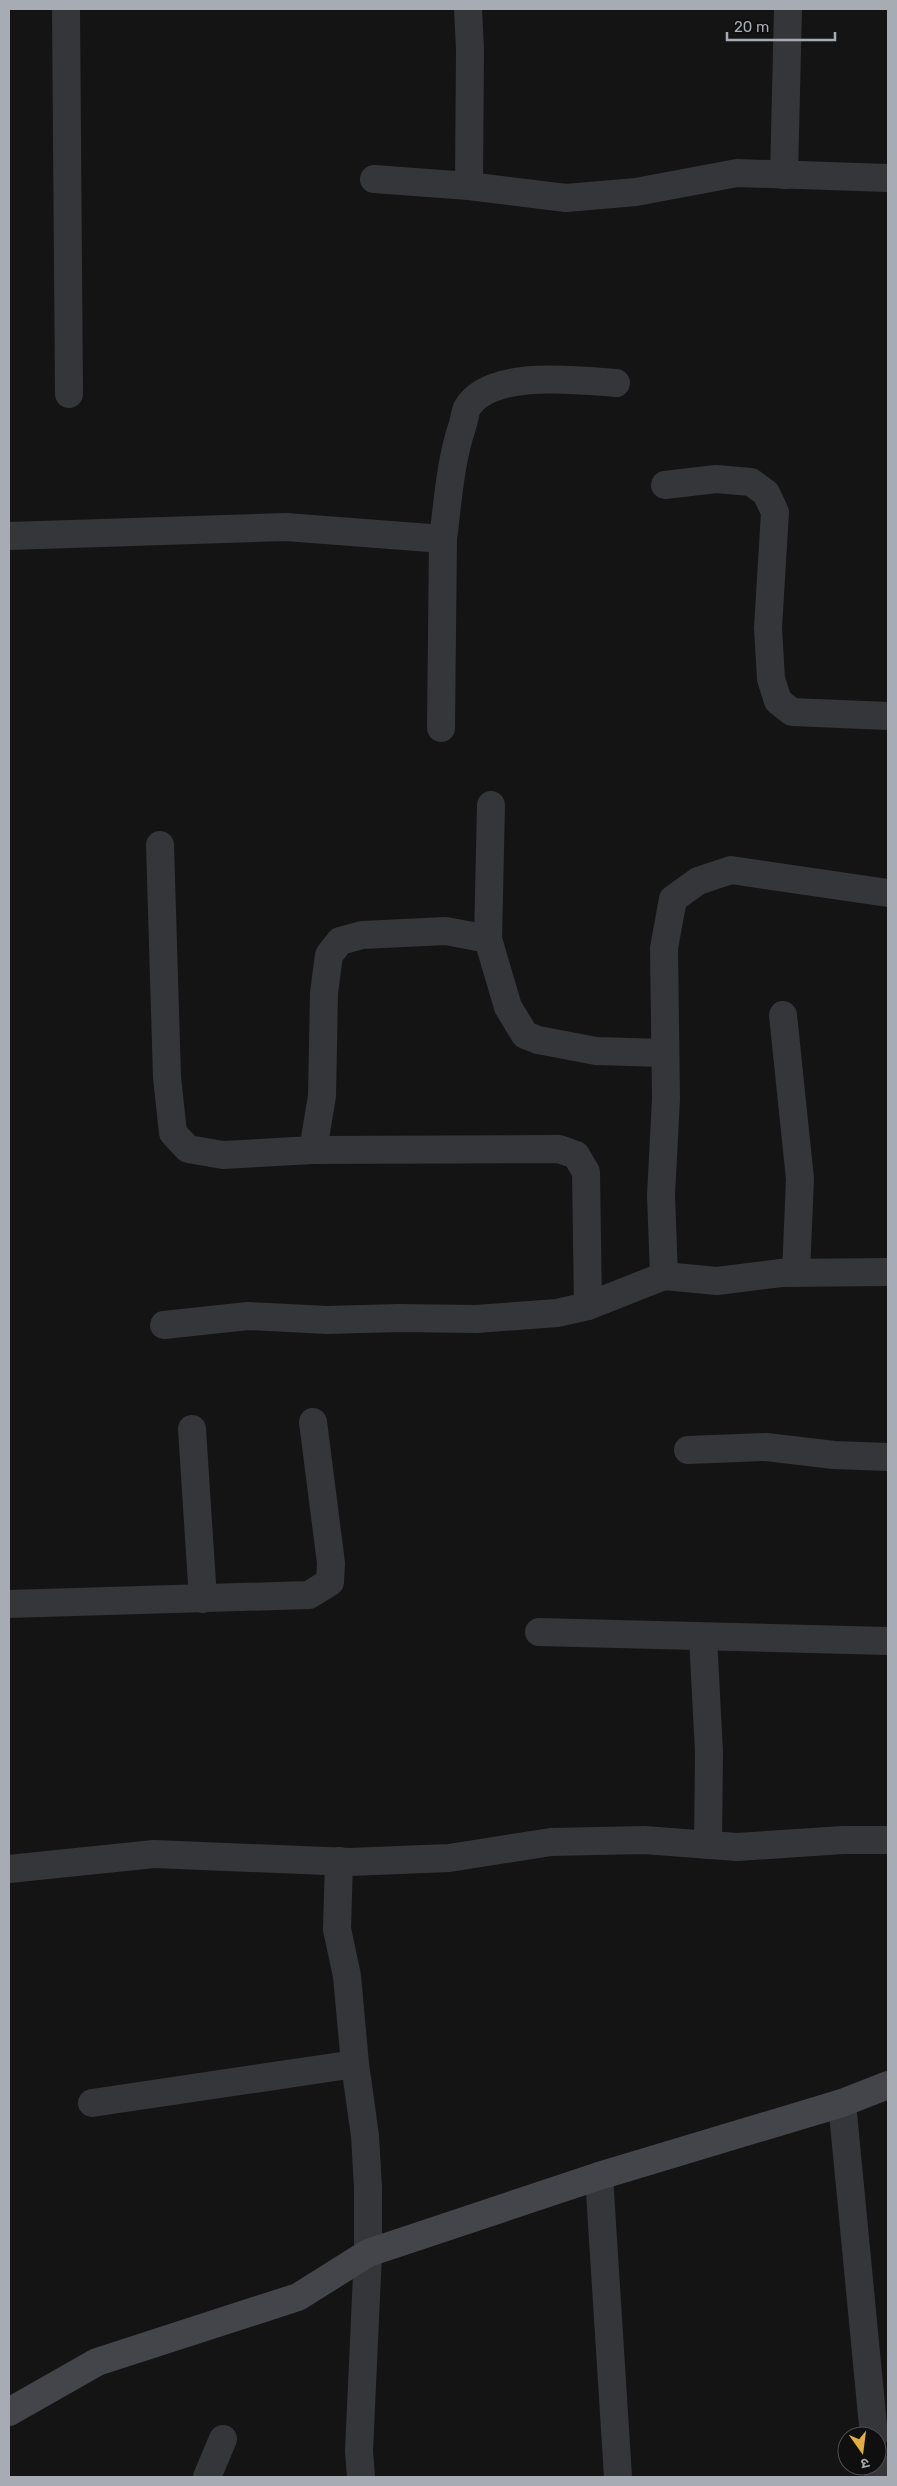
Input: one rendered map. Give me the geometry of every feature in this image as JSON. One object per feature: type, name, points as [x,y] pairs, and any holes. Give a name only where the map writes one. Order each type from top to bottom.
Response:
[{"type":"street","points":[[66,9],[69,394]]},
{"type":"street","points":[[468,9],[470,48],[469,186]]},
{"type":"street","points":[[784,175],[788,9]]},
{"type":"street","points":[[374,179],[469,186],[566,198],[636,192],[737,173],[888,178]]},
{"type":"street","points":[[441,728],[443,540],[454,452],[468,408],[487,390],[528,380],[574,380],[616,383]]},
{"type":"street","points":[[665,485],[716,479],[751,482],[766,493],[775,512],[768,628],[771,679],[778,701],[792,712],[888,716]]},
{"type":"street","points":[[9,536],[286,528],[443,540]]},
{"type":"street","points":[[491,805],[488,939],[508,1007],[525,1034],[538,1040],[596,1052],[664,1053]]},
{"type":"street","points":[[160,845],[166,1067],[173,1133],[188,1150],[223,1155],[313,1150],[559,1149],[576,1155],[586,1172],[588,1306]]},
{"type":"street","points":[[664,1276],[661,1195],[666,1099],[664,948],[673,899],[698,881],[731,870],[888,892]]},
{"type":"street","points":[[313,1150],[322,1096],[324,993],[329,955],[340,941],[362,935],[446,930],[488,939]]},
{"type":"street","points":[[783,1014],[800,1179],[796,1273]]},
{"type":"street","points":[[164,1325],[248,1316],[327,1320],[399,1318],[476,1319],[558,1313],[588,1306],[664,1276],[717,1281],[796,1273],[888,1272]]},
{"type":"street","points":[[9,1604],[309,1595],[330,1582],[330,1564],[313,1422]]},
{"type":"street","points":[[192,1429],[203,1599]]},
{"type":"street","points":[[688,1450],[766,1448],[834,1455],[888,1457]]},
{"type":"street","points":[[539,1632],[888,1641]]},
{"type":"street","points":[[703,1637],[709,1752],[708,1844]]},
{"type":"street","points":[[9,1869],[154,1854],[338,1861],[449,1858],[551,1842],[644,1840],[737,1847],[843,1840],[888,1840]]},
{"type":"street","points":[[338,1861],[337,1929],[347,1976],[355,2064],[365,2136],[368,2253],[359,2451],[361,2477]]},
{"type":"street","points":[[92,2103],[355,2064]]},
{"type":"street","points":[[9,2412],[97,2362],[298,2296],[368,2253],[599,2176],[842,2103],[888,2085]]},
{"type":"street","points":[[842,2103],[879,2426]]},
{"type":"street","points":[[599,2176],[618,2477]]},
{"type":"street","points":[[207,2477],[223,2439]]}]
